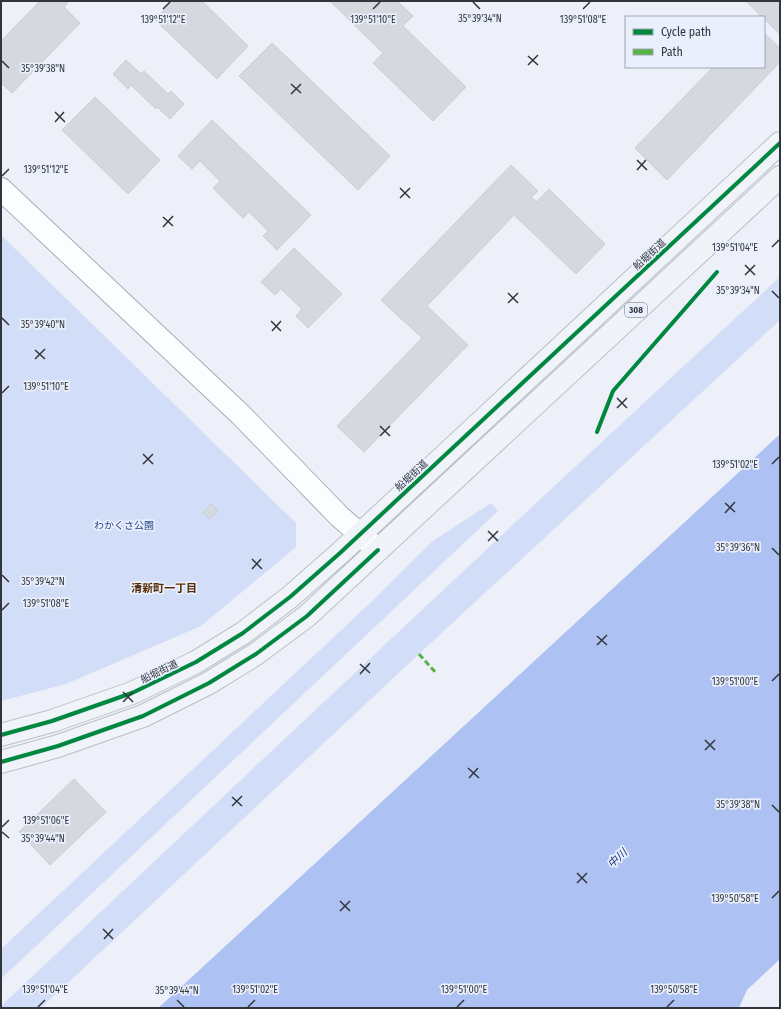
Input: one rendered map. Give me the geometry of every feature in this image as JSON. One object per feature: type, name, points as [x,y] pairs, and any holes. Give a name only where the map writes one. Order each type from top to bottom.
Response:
[{"type":"main road","name":"船堀街道","points":[[1,735],[52,721],[132,693],[196,662],[243,633],[290,597],[360,534],[780,144]]},
{"type":"main road","name":"308","points":[[1,762],[58,746],[143,716],[209,683],[256,654],[307,616],[780,177]]},
{"type":"street","points":[[1,189],[240,415],[340,517],[378,550]]},
{"type":"green space","name":"わかくさ公園","points":[[1,235],[296,523],[296,547],[201,626],[66,684],[1,701]]},
{"type":"green space","points":[[780,277],[780,320],[419,654],[41,1008],[1,1008],[1,1006],[389,640]]},
{"type":"green space","points":[[491,503],[498,511],[1,979],[1,949],[369,604],[433,541]]},
{"type":"water","name":"中川","points":[[780,434],[780,959],[747,990],[739,1008],[158,1008]]},
{"type":"pier","points":[[779,432],[780,434],[158,1008],[156,1008]]},
{"type":"building","points":[[40,1],[69,1],[64,7],[80,23],[12,93],[1,83],[1,41]]},
{"type":"building","points":[[172,1],[202,1],[248,46],[217,79],[155,20]]},
{"type":"building","points":[[330,1],[397,1],[413,16],[403,26],[466,87],[433,121],[373,63],[383,53]]},
{"type":"building","points":[[746,1],[780,1],[780,34],[765,20],[765,16],[761,16]]},
{"type":"building","points":[[765,34],[780,48],[780,62],[667,180],[635,148],[712,68],[765,68]]},
{"type":"building","points":[[272,43],[390,156],[358,190],[239,76]]},
{"type":"building","points":[[126,60],[141,74],[144,71],[168,94],[171,91],[184,104],[170,119],[157,107],[156,109],[131,85],[128,89],[113,74]]},
{"type":"building","points":[[95,97],[160,160],[128,194],[62,130]]},
{"type":"building","points":[[212,120],[311,215],[277,250],[263,236],[268,231],[249,212],[243,218],[213,188],[220,181],[200,161],[192,169],[178,156]]},
{"type":"building","points":[[511,165],[538,191],[531,197],[537,202],[549,189],[605,244],[576,274],[514,215],[427,306],[468,345],[364,452],[337,426],[422,338],[381,300]]},
{"type":"building","points":[[294,248],[342,294],[308,328],[296,316],[302,309],[281,289],[275,295],[261,282]]},
{"type":"building","points":[[211,504],[218,511],[209,519],[203,512]]},
{"type":"building","points":[[74,779],[106,812],[50,865],[19,832]]},
{"type":"marked path","points":[[419,654],[437,674]]},
{"type":"cycle path","points":[[1,735],[52,721],[132,693],[196,662],[243,633],[290,597],[340,553],[780,143]]},
{"type":"cycle path","points":[[597,432],[613,391],[717,272]]},
{"type":"cycle path","points":[[1,762],[58,746],[143,716],[209,683],[256,654],[307,616],[378,550]]},
{"type":"district","name":"清新町一丁目","points":[[164,588]]}]
